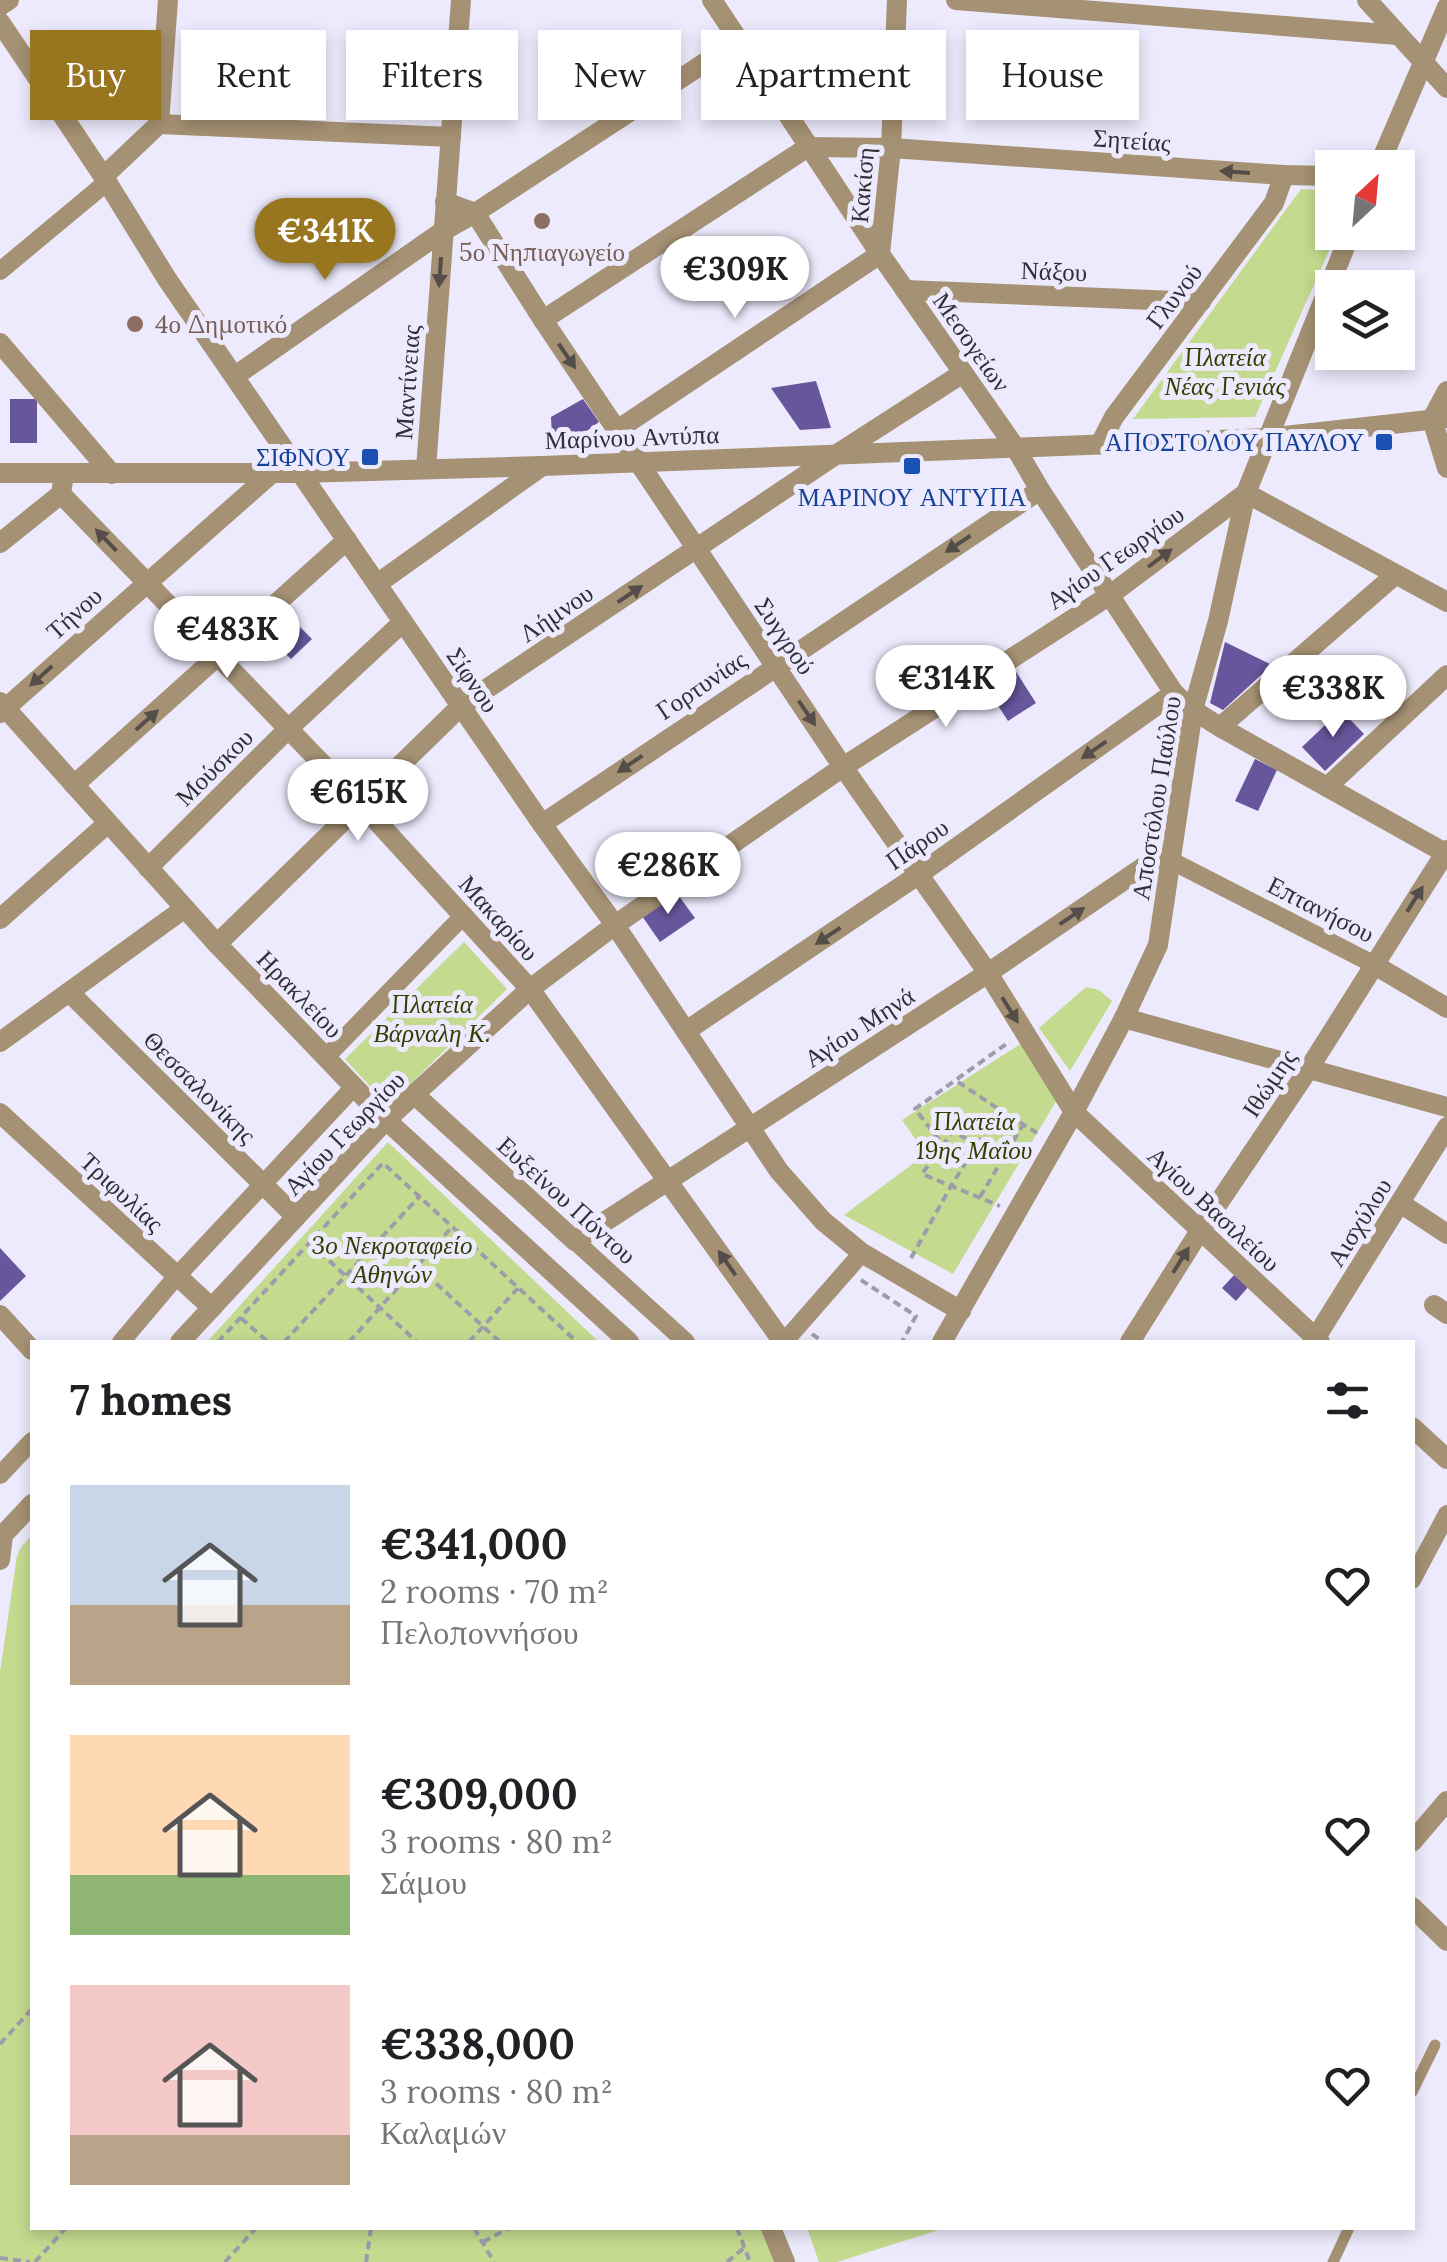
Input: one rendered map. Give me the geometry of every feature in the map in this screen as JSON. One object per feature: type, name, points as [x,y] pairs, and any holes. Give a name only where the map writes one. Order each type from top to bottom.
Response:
[{"type":"street","points":[[0,6],[9,0]]},
{"type":"street","points":[[0,272],[106,179],[159,124],[168,0]]},
{"type":"street","name":"Μαντίνειας","points":[[426,469],[461,0]]},
{"type":"street","name":"Μεσογείων","points":[[712,0],[731,30]]},
{"type":"street","name":"Κακίση","points":[[880,254],[891,148],[897,0]]},
{"type":"street","points":[[956,0],[1398,34]]},
{"type":"street","points":[[1367,0],[1447,88]]},
{"type":"street","points":[[1386,150],[1447,7]]},
{"type":"street","name":"Σίφνου","points":[[0,22],[106,179],[167,279],[615,926],[779,1171],[823,1220],[862,1253],[961,1311]]},
{"type":"street","points":[[235,376],[443,231],[701,65]]},
{"type":"street","name":"Μεσογείων","points":[[791,120],[1015,447],[1174,693],[1220,727],[1446,852]]},
{"type":"street","points":[[159,124],[450,137]]},
{"type":"street","points":[[543,320],[808,146]]},
{"type":"street","name":"Σητείας","points":[[808,146],[1315,176]]},
{"type":"street","name":"Γλυνού","points":[[1100,444],[1114,417],[1274,203],[1284,175]]},
{"type":"street","points":[[445,202],[475,212]]},
{"type":"street","name":"Συγγρού","points":[[475,212],[543,320],[843,767],[988,974],[1074,1112]]},
{"type":"street","name":"Αποστόλου Παύλου","points":[[943,1340],[1074,1112],[1158,946],[1193,710],[1218,622],[1246,493],[1345,250]]},
{"type":"street","points":[[617,430],[880,254]]},
{"type":"street","name":"Νάξου","points":[[905,290],[1201,302]]},
{"type":"street","points":[[0,344],[112,474]]},
{"type":"street","name":"Λήμνου","points":[[217,944],[462,706],[963,373]]},
{"type":"street","points":[[1447,391],[1440,418],[1447,468]]},
{"type":"street","name":"Μαρίνου Αντύπα","points":[[0,472],[62,484],[112,474],[542,466],[1267,438],[1440,418]]},
{"type":"street","points":[[377,584],[542,466]]},
{"type":"street","name":"Τήνου","points":[[2,708],[272,474]]},
{"type":"street","points":[[0,543],[62,484]]},
{"type":"street","name":"Μακαρίου","points":[[62,484],[146,582],[362,805],[530,990],[783,1340]]},
{"type":"street","name":"Γορτυνίας","points":[[542,824],[1040,490]]},
{"type":"street","points":[[1246,493],[1447,602]]},
{"type":"street","name":"Αγίου Γεωργίου","points":[[182,1340],[386,1120],[530,990],[843,767],[1110,595],[1246,493]]},
{"type":"street","points":[[74,786],[347,540]]},
{"type":"street","points":[[1220,727],[1396,575]]},
{"type":"street","name":"Μούσκου","points":[[148,868],[403,622]]},
{"type":"street","points":[[1327,787],[1447,675]]},
{"type":"street","name":"Πάρου","points":[[686,1031],[918,875],[1174,693]]},
{"type":"street","name":"Ηρακλείου","points":[[2,708],[217,944],[386,1120],[627,1340]]},
{"type":"street","points":[[0,919],[108,823]]},
{"type":"street","name":"Ιθώμης","points":[[1131,1340],[1446,852]]},
{"type":"street","name":"Αγίου Μηνά","points":[[575,1241],[988,974],[1158,858],[1170,860]]},
{"type":"street","name":"Επτανήσου","points":[[1170,860],[1373,964],[1447,1008]]},
{"type":"street","points":[[0,1042],[185,908]]},
{"type":"street","points":[[326,1057],[464,916]]},
{"type":"street","name":"Θεσσαλονίκης","points":[[69,992],[296,1217]]},
{"type":"street","points":[[1124,1018],[1447,1107]]},
{"type":"street","points":[[123,1340],[176,1276],[354,1087]]},
{"type":"street","name":"Ευξείνου Πόντου","points":[[414,1094],[684,1340]]},
{"type":"street","name":"Αγίου Βασιλείου","points":[[1074,1112],[1315,1340]]},
{"type":"street","name":"Τριφυλίας","points":[[0,1113],[212,1308]]},
{"type":"street","name":"Αισχύλου","points":[[1317,1340],[1447,1127]]},
{"type":"street","points":[[1400,1203],[1447,1234]]},
{"type":"street","points":[[786,1340],[862,1253]]},
{"type":"street","points":[[0,1315],[30,1348]]},
{"type":"street","points":[[1415,1430],[1447,1459]]},
{"type":"street","points":[[0,1475],[30,1443]]},
{"type":"street","points":[[0,1560],[2,1533],[30,1506]]},
{"type":"street","points":[[1415,1574],[1447,1514]]},
{"type":"street","points":[[1415,1839],[1447,1802]]},
{"type":"street","points":[[1415,1909],[1444,1932]]},
{"type":"street","points":[[772,2230],[785,2262]]},
{"type":"lane","points":[[1415,2086],[1435,2045]]},
{"type":"lane","points":[[1333,2262],[1348,2230]]},
{"type":"path","points":[[944,1145],[916,1109],[1024,1031]]},
{"type":"path","points":[[956,1082],[1055,1144]]},
{"type":"path","points":[[902,1275],[951,1186],[1000,1110]]},
{"type":"path","points":[[980,1197],[1023,1125]]},
{"type":"path","points":[[977,1145],[953,1132],[922,1174],[1016,1213]]},
{"type":"path","points":[[220,1340],[383,1163],[575,1340]]},
{"type":"path","points":[[286,1340],[420,1196]]},
{"type":"path","points":[[350,1340],[453,1226]]},
{"type":"path","points":[[310,1243],[415,1340]]},
{"type":"path","points":[[417,1266],[498,1340]]},
{"type":"path","points":[[860,1279],[916,1316],[903,1340]]},
{"type":"path","points":[[471,1340],[518,1288]]},
{"type":"path","points":[[241,1318],[266,1340]]},
{"type":"path","points":[[815,1337],[820,1340]]},
{"type":"path","points":[[0,2044],[30,2011]]},
{"type":"path","points":[[0,2258],[33,2262],[64,2230]]},
{"type":"path","points":[[226,2262],[254,2230]]},
{"type":"path","points":[[366,2262],[370,2230]]},
{"type":"path","points":[[475,2230],[494,2262]]},
{"type":"path","points":[[482,2242],[505,2230]]},
{"type":"path","points":[[738,2230],[750,2262]]},
{"type":"path","points":[[728,2262],[744,2248]]},
{"type":"green space","name":"Πλατεία Νέας Γενιάς","points":[[1301,189],[1315,190],[1315,250],[1329,250],[1321,270],[1315,270],[1315,282],[1255,417],[1133,419]]},
{"type":"green space","name":"Πλατεία Βάρναλη Κ.","points":[[464,942],[507,989],[388,1106],[345,1059]]},
{"type":"green space","points":[[1086,987],[1099,990],[1112,1001],[1070,1071],[1039,1028]]},
{"type":"green space","name":"Πλατεία 19ης Μαΐου","points":[[1022,1043],[1058,1098],[953,1274],[844,1215],[926,1154],[902,1120]]},
{"type":"green space","name":"3ο Νεκροταφείο Αθηνών","points":[[388,1142],[597,1340],[209,1340]]},
{"type":"green space","points":[[30,1537],[30,2230],[764,2230],[777,2262],[0,2262],[0,1672],[21,1547]]},
{"type":"green space","points":[[808,2230],[939,2230],[837,2262],[819,2262]]},
{"type":"building","points":[[816,381],[831,428],[800,430],[771,388]]},
{"type":"building","points":[[10,399],[37,399],[37,443],[10,443]]},
{"type":"building","points":[[583,399],[599,422],[580,436],[552,437],[551,417]]},
{"type":"building","points":[[283,610],[312,639],[291,659],[262,630]]},
{"type":"building","points":[[1225,642],[1272,665],[1223,710],[1210,703]]},
{"type":"building","points":[[1011,664],[1036,703],[1008,721],[983,682]]},
{"type":"building","points":[[1341,710],[1364,734],[1325,771],[1302,747]]},
{"type":"building","points":[[1255,759],[1277,770],[1258,811],[1235,801]]},
{"type":"building","points":[[676,892],[695,918],[660,942],[642,916]]},
{"type":"building","points":[[0,1248],[26,1276],[0,1301]]},
{"type":"building","points":[[1236,1273],[1249,1286],[1236,1301],[1222,1288]]},
{"type":"place","name":"5ο Νηπιαγωγείο","points":[[542,221]]},
{"type":"place","name":"4ο Δημοτικό","points":[[135,324]]},
{"type":"place","name":"ΑΠΟΣΤΟΛΟΥ ΠΑΥΛΟΥ","points":[[1384,442]]},
{"type":"place","name":"ΣΙΦΝΟΥ","points":[[370,457]]},
{"type":"place","name":"ΜΑΡΙΝΟΥ ΑΝΤΥΠΑ","points":[[912,466]]}]
